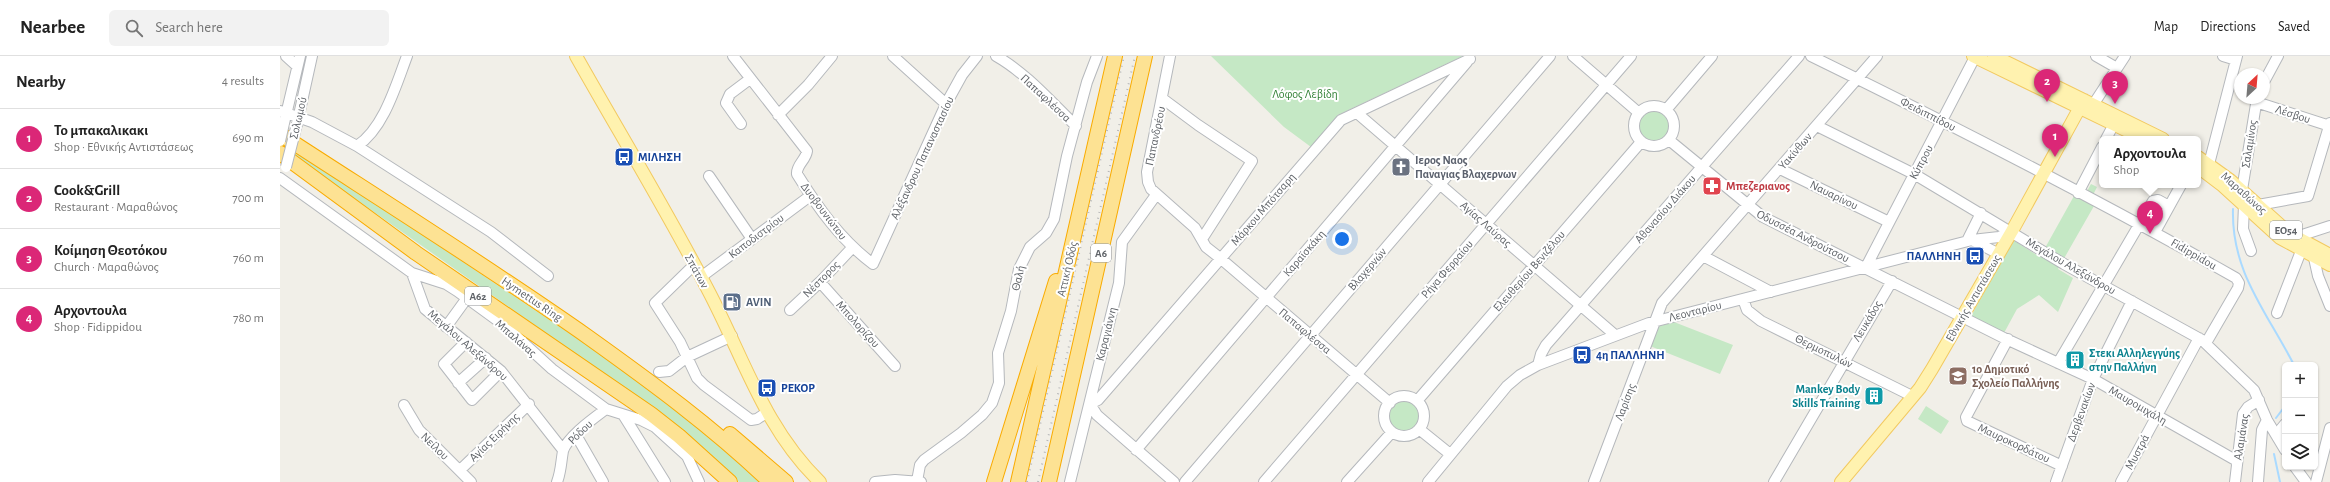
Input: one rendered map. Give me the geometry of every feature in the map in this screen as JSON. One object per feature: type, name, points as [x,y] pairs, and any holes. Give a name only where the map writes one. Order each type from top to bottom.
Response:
[{"type":"highway","name":"Αττική Οδός","points":[[1018,482],[1115,56]]},
{"type":"highway","name":"Α6","points":[[1049,482],[1146,56]]},
{"type":"highway","points":[[994,482],[1056,281],[1078,196],[1098,132]]},
{"type":"highway","name":"Hymettus Ring","points":[[280,134],[525,293],[639,374],[695,416],[770,482]]},
{"type":"highway","name":"Α62","points":[[280,153],[416,253],[651,414],[679,436],[730,482]]},
{"type":"highway","points":[[639,374],[654,381],[728,432],[786,482]]},
{"type":"highway","points":[[1054,482],[1056,450]]},
{"type":"main road","name":"Σπάτων","points":[[576,56],[701,277],[732,336],[766,413],[792,452],[820,482]]},
{"type":"main road","points":[[1974,56],[2156,136]]},
{"type":"main road","points":[[1994,56],[2138,136]]},
{"type":"main road","name":"Εθνικής Αντιστάσεως","points":[[1841,482],[1929,374],[2043,175],[2086,106]]},
{"type":"main road","name":"Μαραθώνος","points":[[2203,165],[2242,190],[2258,206],[2296,238],[2330,255]]},
{"type":"main road","name":"Μαραθώνος","points":[[2203,165],[2275,234],[2301,251],[2330,265]]},
{"type":"street","points":[[286,56],[298,61]]},
{"type":"street","name":"Σολωμού","points":[[280,178],[284,174],[298,122],[312,56]]},
{"type":"street","points":[[357,146],[367,139],[373,130],[395,87],[407,56]]},
{"type":"street","name":"Δυοβουνιώτου","points":[[733,56],[807,151],[806,156],[796,170],[810,196],[852,248],[873,264]]},
{"type":"street","points":[[893,56],[946,104]]},
{"type":"street","name":"Αλέξανδρου Παπαναστασίου","points":[[873,264],[946,104],[962,75],[977,56]]},
{"type":"street","name":"Παπαφλέσσα","points":[[996,56],[1008,62],[1076,126]]},
{"type":"street","name":"Θαλή","points":[[919,481],[920,465],[924,460],[961,433],[982,415],[992,403],[999,383],[998,353],[1011,311],[1019,268],[1030,247],[1046,233],[1054,219],[1089,74],[1097,56]]},
{"type":"street","name":"Παπανδρέου","points":[[1170,56],[1163,99],[1147,172],[1148,182],[1156,194],[1195,228],[1206,246],[1220,258]]},
{"type":"street","name":"Βλαχερνών","points":[[1185,482],[1550,56]]},
{"type":"street","points":[[1573,56],[1639,112]]},
{"type":"street","name":"Ρήγα Φερραίου","points":[[1264,482],[1631,56]]},
{"type":"street","points":[[1666,110],[1712,56]]},
{"type":"street","name":"Αθανασίου Διάκου","points":[[1538,365],[1544,348],[1799,56]]},
{"type":"street","name":"Φειδιππίδου","points":[[1810,56],[1942,121],[2043,175]]},
{"type":"street","name":"Υακίνθων","points":[[1655,321],[1660,307],[1877,56]]},
{"type":"street","name":"Κύπρου","points":[[1866,267],[1974,56]]},
{"type":"street","points":[[2096,56],[2117,68]]},
{"type":"street","points":[[2086,106],[2125,56]]},
{"type":"street","points":[[2203,165],[2236,58],[2223,56]]},
{"type":"street","points":[[2270,71],[2278,56]]},
{"type":"street","points":[[778,114],[808,85],[830,57]]},
{"type":"street","name":"Μάρκου Μπότσαρη","points":[[1090,404],[1098,400],[1341,120],[1472,57]]},
{"type":"street","name":"Καραϊσκάκη","points":[[1136,450],[1472,57]]},
{"type":"street","name":"Σολωμού","points":[[280,141],[283,115],[298,61]]},
{"type":"street","points":[[741,124],[728,107],[726,100],[750,79]]},
{"type":"street","points":[[1163,99],[1198,125],[1252,161],[1202,239]]},
{"type":"street","name":"Σαλαμίνος","points":[[2242,190],[2256,104]]},
{"type":"street","name":"Λέσβου","points":[[2269,104],[2330,125]]},
{"type":"street","points":[[1655,106],[1666,110],[1673,122],[1673,131],[1668,140],[1658,146],[1641,142],[1634,130],[1635,121],[1639,112],[1655,106]]},
{"type":"street","name":"Αγίας Λαύρας","points":[[1357,112],[1615,335]]},
{"type":"street","points":[[283,115],[298,122],[312,122],[357,146],[491,232],[548,276]]},
{"type":"street","points":[[2108,136],[2114,124]]},
{"type":"street","points":[[2258,206],[2308,196],[2330,125]]},
{"type":"street","name":"Μεγάλου Αλεξάνδρου","points":[[1818,126],[1914,174],[2012,231],[2064,264],[2203,341],[2248,382],[2259,400],[2267,420],[2282,445]]},
{"type":"street","name":"Οδυσσέα Ανδρούτσου","points":[[1668,140],[1748,207],[1763,217],[1855,266],[1866,267]]},
{"type":"street","name":"Ελευθερίου Βενιζέλου","points":[[1417,401],[1533,265],[1641,142]]},
{"type":"street","points":[[2078,193],[2099,153]]},
{"type":"street","name":"Ναυαρίνου","points":[[1780,169],[1889,222]]},
{"type":"street","name":"Fidippidou","points":[[2043,175],[2139,225],[2156,232],[2236,278],[2239,283],[2238,288],[2203,341]]},
{"type":"street","points":[[710,176],[752,239]]},
{"type":"street","name":"Μπαλάνας","points":[[280,178],[412,273],[446,284],[467,298],[505,326],[552,369],[606,409],[624,416],[642,420],[655,428],[680,449],[691,462],[698,482]]},
{"type":"street","points":[[2156,232],[2178,188]]},
{"type":"street","name":"Καραγιάννη","points":[[1070,482],[1119,283],[1120,250],[1122,242],[1156,194]]},
{"type":"street","name":"Καποδιστρίου","points":[[701,277],[810,196]]},
{"type":"street","points":[[2058,363],[2102,285],[2155,199],[2169,206]]},
{"type":"street","points":[[2244,205],[2243,229],[2251,251]]},
{"type":"street","points":[[1970,240],[1981,213]]},
{"type":"street","points":[[2296,238],[2330,226]]},
{"type":"street","points":[[1866,267],[1970,240],[1999,237],[2012,231]]},
{"type":"street","points":[[1970,240],[1999,254]]},
{"type":"street","name":"Νέστορος","points":[[790,310],[820,282],[852,248]]},
{"type":"street","points":[[2277,313],[2301,251]]},
{"type":"street","points":[[1703,256],[1770,292]]},
{"type":"street","name":"Παπαφλέσσα","points":[[1220,258],[1390,403]]},
{"type":"street","points":[[2314,258],[2318,276],[2330,306]]},
{"type":"street","points":[[694,265],[655,303],[680,342],[697,378],[704,385],[746,417],[754,420],[766,413]]},
{"type":"street","name":"Λεονταρίου","points":[[1428,482],[1507,386],[1520,375],[1538,365],[1655,321],[1770,292],[1855,266]]},
{"type":"street","name":"Μαυρομιχάλη","points":[[1866,267],[2008,340],[2093,379],[2237,461]]},
{"type":"street","name":"Μεγάλου Αλεξάνδρου","points":[[412,273],[425,309],[501,371],[529,404],[563,450]]},
{"type":"street","name":"Λευκάδος","points":[[1774,482],[1843,361],[1892,280]]},
{"type":"street","name":"Μπολορίζου","points":[[820,282],[895,366]]},
{"type":"street","points":[[446,327],[467,298]]},
{"type":"street","points":[[1667,299],[1665,308],[1673,317]]},
{"type":"street","name":"Θερμοπυλών","points":[[1743,299],[1744,306],[1756,318],[1912,396]]},
{"type":"street","name":"Δερβενακίων","points":[[2057,479],[2093,379],[2132,301]]},
{"type":"street","name":"Λαρίσης","points":[[1594,482],[1655,321]]},
{"type":"street","points":[[659,372],[669,371],[687,357],[732,336]]},
{"type":"street","name":"Μαυροκορδάτου","points":[[2008,340],[1966,417],[1967,420],[2062,466]]},
{"type":"street","name":"Μυστρά","points":[[2121,482],[2156,415],[2203,341]]},
{"type":"street","points":[[466,342],[444,364],[472,400],[501,371]]},
{"type":"street","points":[[458,383],[486,358]]},
{"type":"street","points":[[1404,397],[1417,401],[1422,408],[1424,416],[1419,429],[1407,436],[1392,432],[1387,425],[1385,418],[1386,410],[1390,403],[1404,397]]},
{"type":"street","name":"Αλαμάνας","points":[[2235,482],[2243,414],[2248,407],[2259,400]]},
{"type":"street","name":"Αγίας Ειρήνης","points":[[460,470],[529,404]]},
{"type":"street","points":[[1090,404],[1097,415],[1174,482]]},
{"type":"street","name":"Νείλου","points":[[404,405],[418,430],[471,482]]},
{"type":"street","name":"Ρόδου","points":[[557,482],[561,471],[563,450],[567,442],[606,409]]},
{"type":"street","points":[[624,416],[665,482]]},
{"type":"street","points":[[2258,482],[2262,430],[2267,420]]},
{"type":"street","points":[[2276,435],[2282,428]]},
{"type":"street","points":[[2318,482],[2330,428]]},
{"type":"street","points":[[1419,429],[1450,454]]},
{"type":"street","points":[[1347,482],[1392,432]]},
{"type":"street","points":[[576,435],[604,482]]},
{"type":"street","points":[[2297,470],[2306,482]]},
{"type":"street","points":[[2057,479],[2068,482]]},
{"type":"street","points":[[874,482],[919,481]]},
{"type":"green space","name":"Λόφος Λεβίδη","points":[[1211,56],[1463,56],[1338,115],[1311,147],[1284,127]]},
{"type":"green space","points":[[1654,111],[1660,112],[1668,120],[1668,132],[1660,140],[1654,141],[1648,140],[1640,132],[1639,126],[1640,120],[1648,112]]},
{"type":"green space","points":[[280,139],[636,378],[723,446],[761,482],[739,482],[719,463],[614,381],[280,146]]},
{"type":"green space","points":[[2091,184],[2097,187],[2089,203],[2094,206],[2058,269],[2073,278],[2058,312],[2039,295],[2017,309],[2004,333],[1971,316],[2013,240],[2040,257],[2074,196],[2082,200]]},
{"type":"green space","points":[[1674,322],[1733,345],[1720,374],[1650,346],[1657,327]]},
{"type":"green space","points":[[1405,400],[1414,403],[1418,407],[1421,416],[1418,425],[1414,429],[1405,432],[1396,429],[1392,425],[1389,416],[1392,407],[1396,403]]},
{"type":"green space","points":[[1926,406],[1949,421],[1941,434],[1918,419]]},
{"type":"waterway","points":[[2233,209],[2234,232],[2244,272],[2262,309],[2292,362]]},
{"type":"waterway","points":[[2276,418],[2282,410]]},
{"type":"waterway","points":[[2274,454],[2280,482]]},
{"type":"railway","points":[[1027,482],[1124,56]]},
{"type":"railway","points":[[1038,482],[1135,56]]},
{"type":"place","name":"Cook&Grill","points":[[2047,102]]},
{"type":"place","name":"Κοίμηση Θεοτόκου","points":[[2115,104]]},
{"type":"place","name":"ΜΙΛΗΣΗ","points":[[624,157]]},
{"type":"place","name":"Το μπακαλικακι","points":[[2055,157]]},
{"type":"place","name":"Ιερος Ναος Παναγιας Βλαχερνων","points":[[1401,167]]},
{"type":"place","name":"Μπεζεριανος","points":[[1712,186]]},
{"type":"place","name":"Αρχοντουλα","points":[[2150,234]]},
{"type":"place","name":"ΠΑΛΛΗΝΗ","points":[[1975,256]]},
{"type":"place","name":"AVIN","points":[[732,302]]},
{"type":"place","name":"4η ΠΑΛΛΗΝΗ","points":[[1582,355]]},
{"type":"place","name":"Στεκι Αλληλεγγύης στην Παλλήνη","points":[[2075,360]]},
{"type":"place","name":"1ο Δημοτικό Σχολείο Παλλήνης","points":[[1958,376]]},
{"type":"place","name":"ΡΕΚΟΡ","points":[[767,388]]},
{"type":"place","name":"Mankey Body Skills Training","points":[[1874,396]]}]
